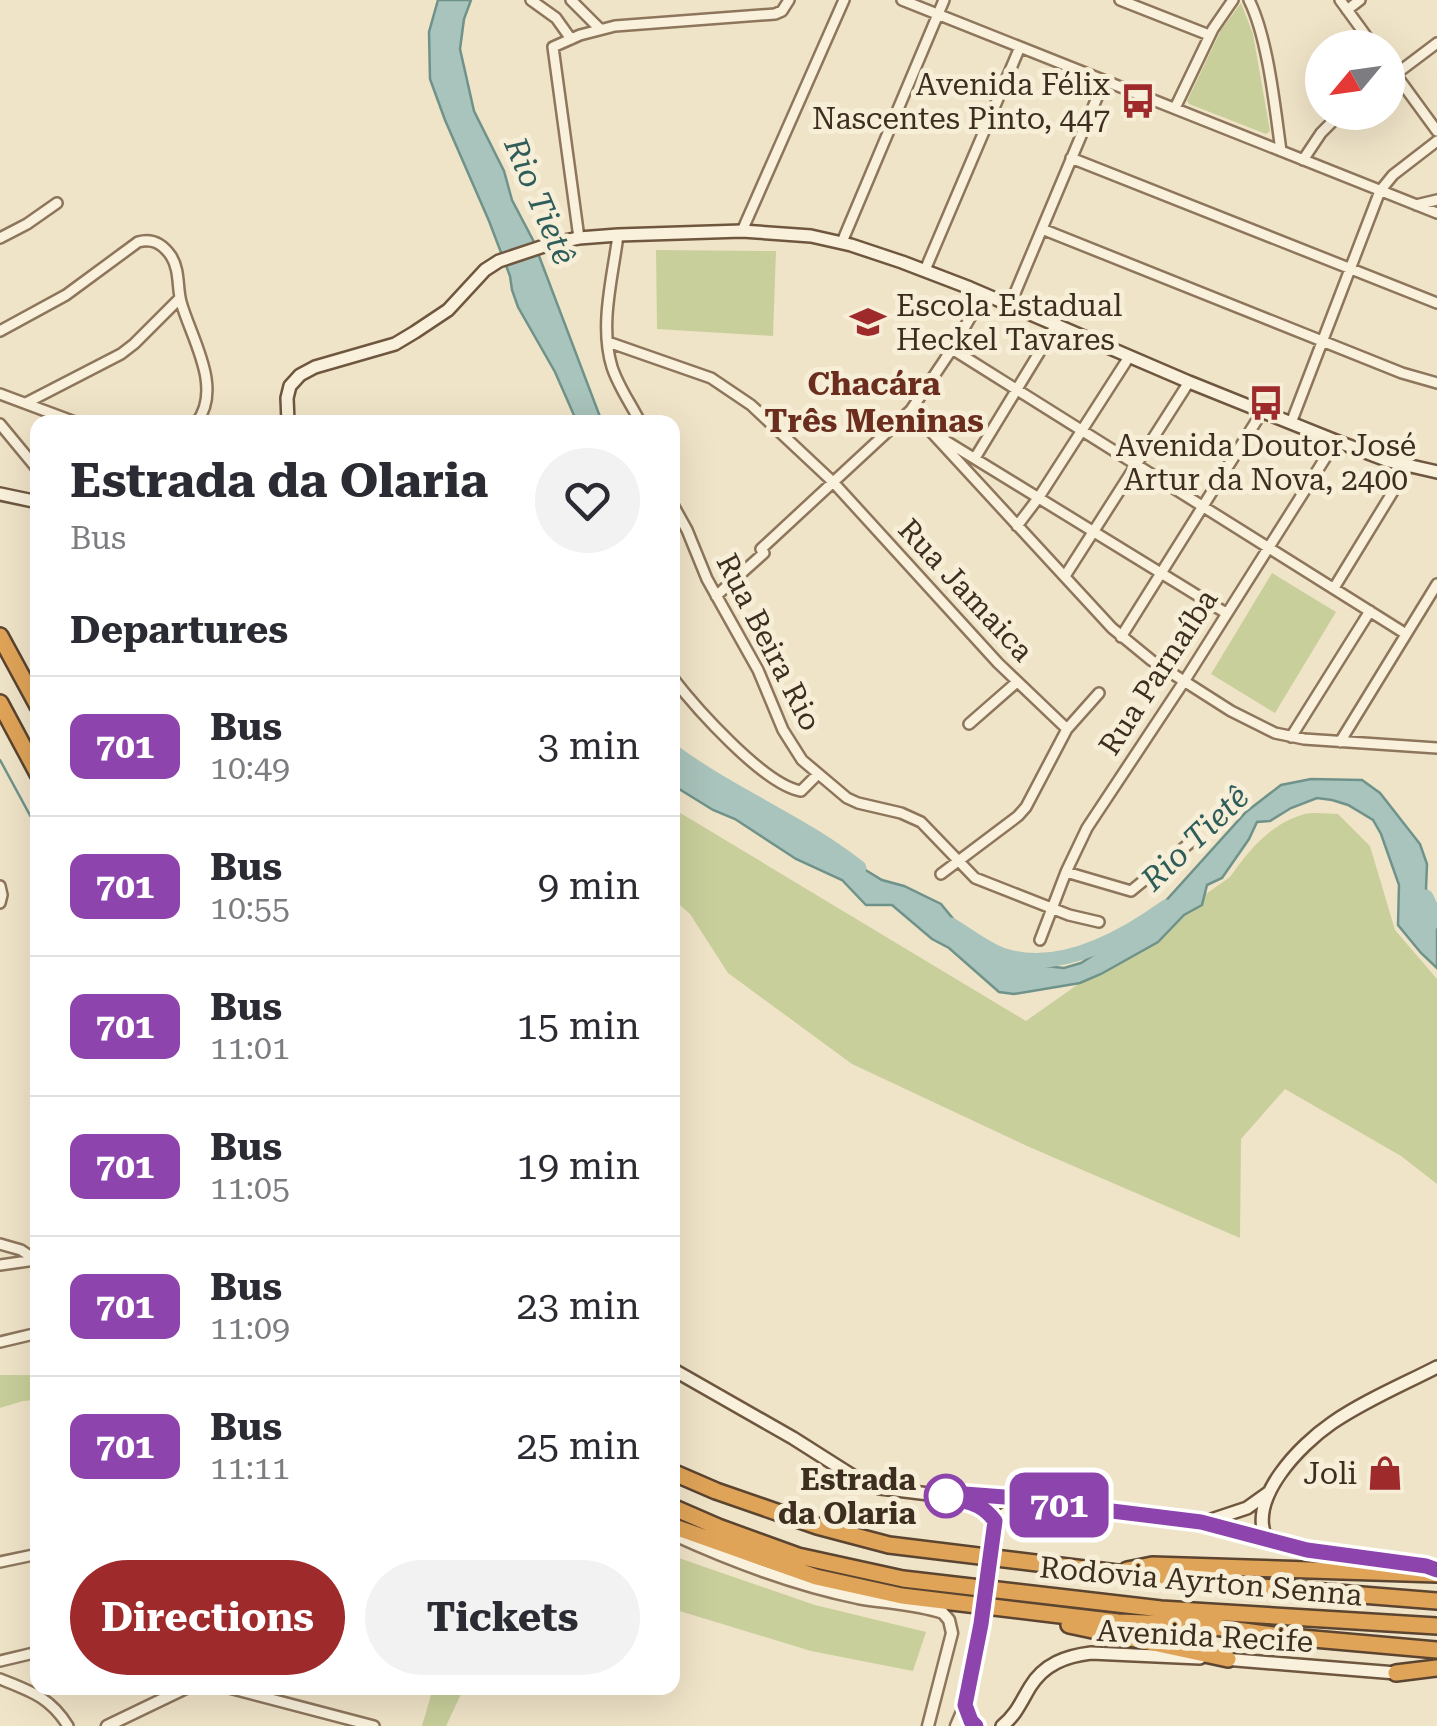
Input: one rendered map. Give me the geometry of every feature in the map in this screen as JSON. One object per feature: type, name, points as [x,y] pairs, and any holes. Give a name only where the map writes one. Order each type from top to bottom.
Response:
[{"type":"highway","points":[[0,636],[30,691]]},
{"type":"highway","points":[[0,703],[30,759]]},
{"type":"highway","name":"Rodovia Ayrton Senna","points":[[680,1475],[817,1526],[889,1545],[1175,1580],[1437,1601]]},
{"type":"highway","name":"Rodovia Ayrton Senna","points":[[680,1510],[798,1556],[904,1579],[1161,1609],[1437,1626]]},
{"type":"highway","points":[[680,1529],[845,1585],[902,1596],[1118,1622],[1200,1625],[1437,1650]]},
{"type":"highway","points":[[1266,1538],[1307,1550],[1426,1566],[1437,1572]]},
{"type":"highway","points":[[1114,1572],[1152,1565],[1437,1572]]},
{"type":"highway","points":[[997,1609],[1228,1659]]},
{"type":"highway","points":[[1396,1673],[1437,1672]]},
{"type":"main road","points":[[288,415],[290,386],[300,376],[315,367],[394,344],[415,332],[448,310],[484,270],[499,261],[579,238],[742,230],[842,242],[925,270],[1262,412],[1408,467],[1437,472]]},
{"type":"main road","points":[[0,490],[30,499]]},
{"type":"main road","points":[[1201,1522],[1247,1508],[1268,1493],[1304,1446],[1331,1423],[1437,1367]]},
{"type":"main road","points":[[680,1374],[856,1478],[880,1488],[945,1496],[986,1509],[994,1526],[965,1705],[976,1726]]},
{"type":"main road","points":[[1266,1538],[1261,1513],[1268,1493]]},
{"type":"main road","points":[[945,1496],[965,1494],[1055,1504]]},
{"type":"main road","points":[[994,1526],[1012,1508],[1055,1504],[1201,1522],[1266,1538]]},
{"type":"main road","name":"Avenida Recife","points":[[1002,1726],[1045,1670],[1074,1655],[1228,1659],[1396,1673]]},
{"type":"street","points":[[531,0],[556,18],[571,39]]},
{"type":"street","points":[[572,0],[600,29]]},
{"type":"street","points":[[579,238],[552,51],[556,45],[600,29],[774,14],[784,9],[788,0]]},
{"type":"street","points":[[742,230],[844,0]]},
{"type":"street","points":[[902,0],[1437,214]]},
{"type":"street","points":[[842,242],[944,0]]},
{"type":"street","points":[[1120,0],[1209,35]]},
{"type":"street","points":[[1174,108],[1209,35],[1232,0]]},
{"type":"street","points":[[1248,0],[1263,48],[1281,151]]},
{"type":"street","points":[[1340,0],[1362,30]]},
{"type":"street","points":[[1347,10],[1360,0]]},
{"type":"street","points":[[1405,67],[1437,44]]},
{"type":"street","points":[[925,270],[1020,47]]},
{"type":"street","points":[[1010,305],[1104,80]]},
{"type":"street","points":[[1405,93],[1437,131]]},
{"type":"street","points":[[1303,160],[1323,130]]},
{"type":"street","points":[[1291,423],[1380,191],[1437,141]]},
{"type":"street","points":[[1072,158],[1437,303]]},
{"type":"street","points":[[1416,205],[1437,200]]},
{"type":"street","points":[[0,238],[57,202]]},
{"type":"street","points":[[1042,229],[1402,374],[1437,383]]},
{"type":"street","points":[[618,234],[608,342],[614,373],[636,415]]},
{"type":"street","points":[[0,332],[75,289],[138,242],[151,240],[173,258],[176,266],[180,298],[206,377],[207,399],[202,415]]},
{"type":"street","points":[[716,596],[911,410],[984,294]]},
{"type":"street","points":[[26,403],[121,354],[180,298]]},
{"type":"street","points":[[975,458],[1056,325]]},
{"type":"street","name":"Rua Jamaica","points":[[608,342],[689,368],[724,385],[751,405],[833,482],[916,576],[1067,729]]},
{"type":"street","points":[[952,349],[1406,634]]},
{"type":"street","points":[[1017,526],[1130,358]]},
{"type":"street","points":[[1065,576],[1188,382]]},
{"type":"street","points":[[0,394],[57,415]]},
{"type":"street","points":[[911,410],[1121,638],[1249,721],[1290,737],[1340,742],[1434,748],[1437,737]]},
{"type":"street","points":[[1121,638],[1262,412]]},
{"type":"street","points":[[0,424],[30,462]]},
{"type":"street","points":[[930,432],[1226,613]]},
{"type":"street","name":"Rua Parnaíba","points":[[1040,940],[1087,828],[1336,441]]},
{"type":"street","points":[[24,456],[30,469]]},
{"type":"street","points":[[1334,588],[1408,467]]},
{"type":"street","name":"Rua Beira Rio","points":[[680,518],[716,596],[758,670],[792,747],[818,774],[847,798],[920,822],[975,878],[1051,909],[1099,922]]},
{"type":"street","points":[[1340,742],[1437,584]]},
{"type":"street","points":[[1290,737],[1370,611]]},
{"type":"street","points":[[968,724],[1017,682]]},
{"type":"street","points":[[680,686],[711,724],[786,786],[801,791],[818,774]]},
{"type":"street","points":[[941,874],[1026,807],[1067,729],[1099,693]]},
{"type":"street","points":[[1066,872],[1130,891],[1192,842]]},
{"type":"street","points":[[0,886],[0,902]]},
{"type":"street","points":[[0,1244],[30,1256]]},
{"type":"street","points":[[0,1266],[30,1261]]},
{"type":"street","points":[[0,1342],[30,1335]]},
{"type":"street","points":[[680,1537],[808,1585],[942,1612],[950,1620],[952,1633],[928,1726]]},
{"type":"street","points":[[0,1562],[30,1556]]},
{"type":"street","points":[[0,1661],[30,1654]]},
{"type":"street","points":[[0,1678],[30,1692]]},
{"type":"street","points":[[37,1695],[46,1699],[68,1726]]},
{"type":"street","points":[[108,1726],[172,1695]]},
{"type":"street","points":[[256,1695],[374,1726]]},
{"type":"street","points":[[956,1726],[965,1705]]},
{"type":"street","points":[[1012,1726],[1019,1708]]},
{"type":"green space","points":[[1241,3],[1253,34],[1270,131],[1266,134],[1187,101],[1221,30]]},
{"type":"green space","points":[[656,250],[776,251],[773,336],[657,329]]},
{"type":"green space","points":[[1272,573],[1336,612],[1275,713],[1211,674]]},
{"type":"green space","points":[[680,813],[1026,1021],[1230,877],[1271,831],[1305,814],[1338,814],[1370,846],[1395,930],[1437,979],[1437,1184],[1401,1156],[1285,1089],[1241,1139],[1240,1238],[1027,1146],[852,1064],[728,973],[690,914],[680,905]]},
{"type":"green space","points":[[0,1375],[30,1375],[30,1400],[0,1408]]},
{"type":"green space","points":[[680,1558],[815,1605],[926,1632],[913,1671],[811,1651],[680,1611]]},
{"type":"green space","points":[[431,1695],[461,1695],[446,1726],[422,1726]]},
{"type":"water","name":"Rio Tietê","points":[[438,0],[471,0],[460,49],[474,111],[533,240],[599,415],[574,415],[518,307],[489,221],[430,79],[429,32]]},
{"type":"water","name":"Rio Tietê","points":[[680,756],[706,767],[713,784],[882,880],[941,904],[968,937],[1010,962],[1064,968],[1081,963],[1152,916],[1246,812],[1281,785],[1311,779],[1362,780],[1380,793],[1420,844],[1427,864],[1426,889],[1437,922],[1437,968],[1398,925],[1399,885],[1373,820],[1332,800],[1317,798],[1270,821],[1257,822],[1222,878],[1207,885],[1202,905],[1184,915],[1158,942],[1080,983],[1014,994],[999,992],[892,905],[866,905],[842,880],[796,859],[735,819],[680,789]]},
{"type":"waterway","name":"Rio Tietê","points":[[680,756],[814,836],[859,868]]},
{"type":"waterway","points":[[0,760],[30,815]]},
{"type":"waterway","name":"Rio Tietê","points":[[1426,897],[1437,921]]},
{"type":"waterway","name":"Rio Tietê","points":[[951,925],[998,954],[1048,960],[1111,941],[1166,907]]},
{"type":"bus line","name":"701","points":[[976,1726],[965,1705],[995,1521],[978,1504],[945,1496],[1043,1500],[1201,1522],[1307,1550],[1437,1570]]},
{"type":"place","name":"Avenida Félix Nascentes Pinto, 447","points":[[1138,101]]},
{"type":"place","name":"Escola Estadual Heckel Tavares","points":[[868,322]]},
{"type":"place","name":"Avenida Doutor José Artur da Nova, 2400","points":[[1266,403]]},
{"type":"place","name":"Joli","points":[[1385,1473]]},
{"type":"place","name":"Estrada da Olaria","points":[[946,1496]]},
{"type":"district","name":"Chacára Três Meninas","points":[[874,402]]}]
